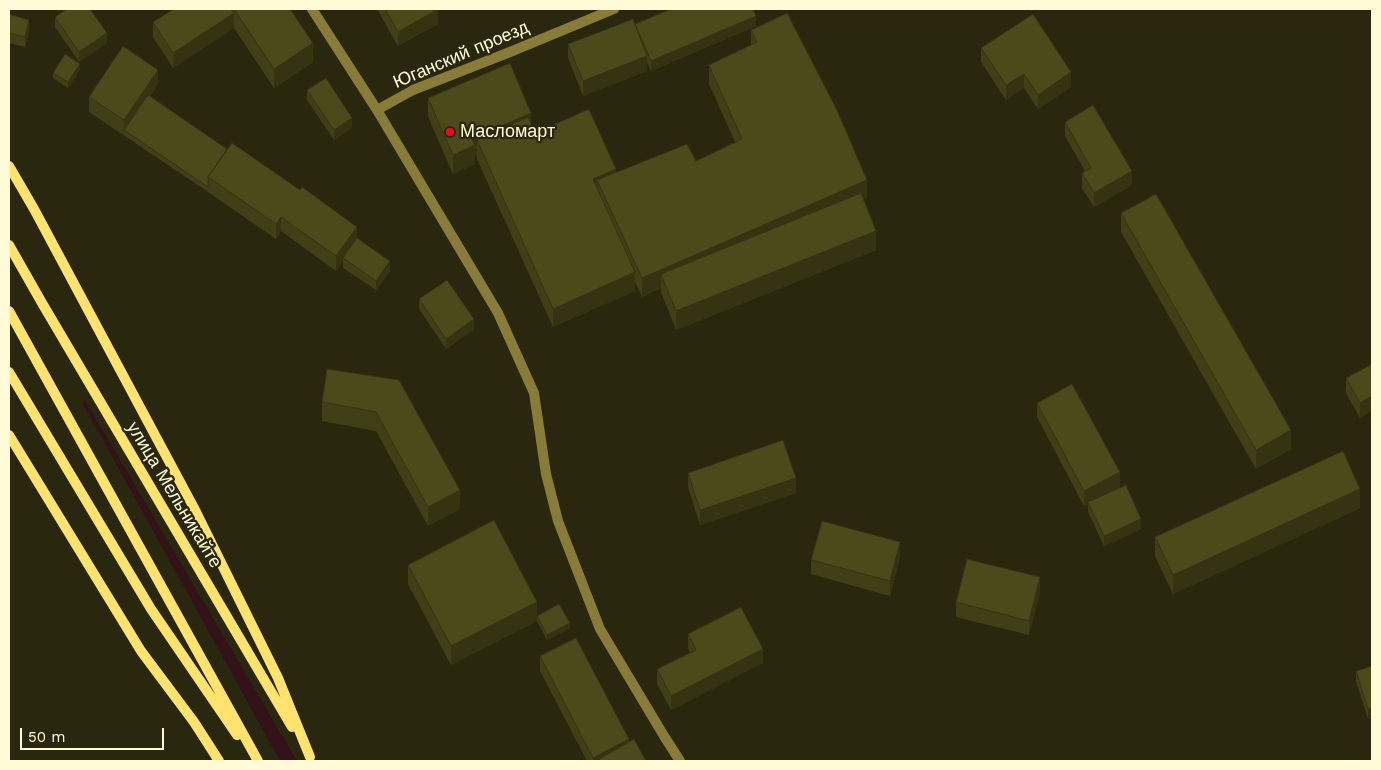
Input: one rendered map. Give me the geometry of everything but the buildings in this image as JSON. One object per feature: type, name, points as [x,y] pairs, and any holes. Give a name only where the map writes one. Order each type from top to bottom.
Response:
[{"type":"main road","points":[[9,166],[34,209],[194,508],[278,678],[311,759]]},
{"type":"main road","name":"улица Мельникайте","points":[[9,245],[311,759]]},
{"type":"main road","points":[[12,315],[257,761]]},
{"type":"main road","points":[[9,372],[151,609],[257,761]]},
{"type":"main road","points":[[9,435],[141,651],[194,722],[219,761]]},
{"type":"street","points":[[312,9],[377,110],[502,322],[534,393],[546,474],[558,521],[600,629],[680,761]]},
{"type":"street","name":"Юганский проезд","points":[[377,110],[413,90],[614,9]]},
{"type":"shaded area","points":[[85,400],[297,761],[280,761],[82,402]]},
{"type":"place","name":"Масломарт","points":[[450,132]]}]
